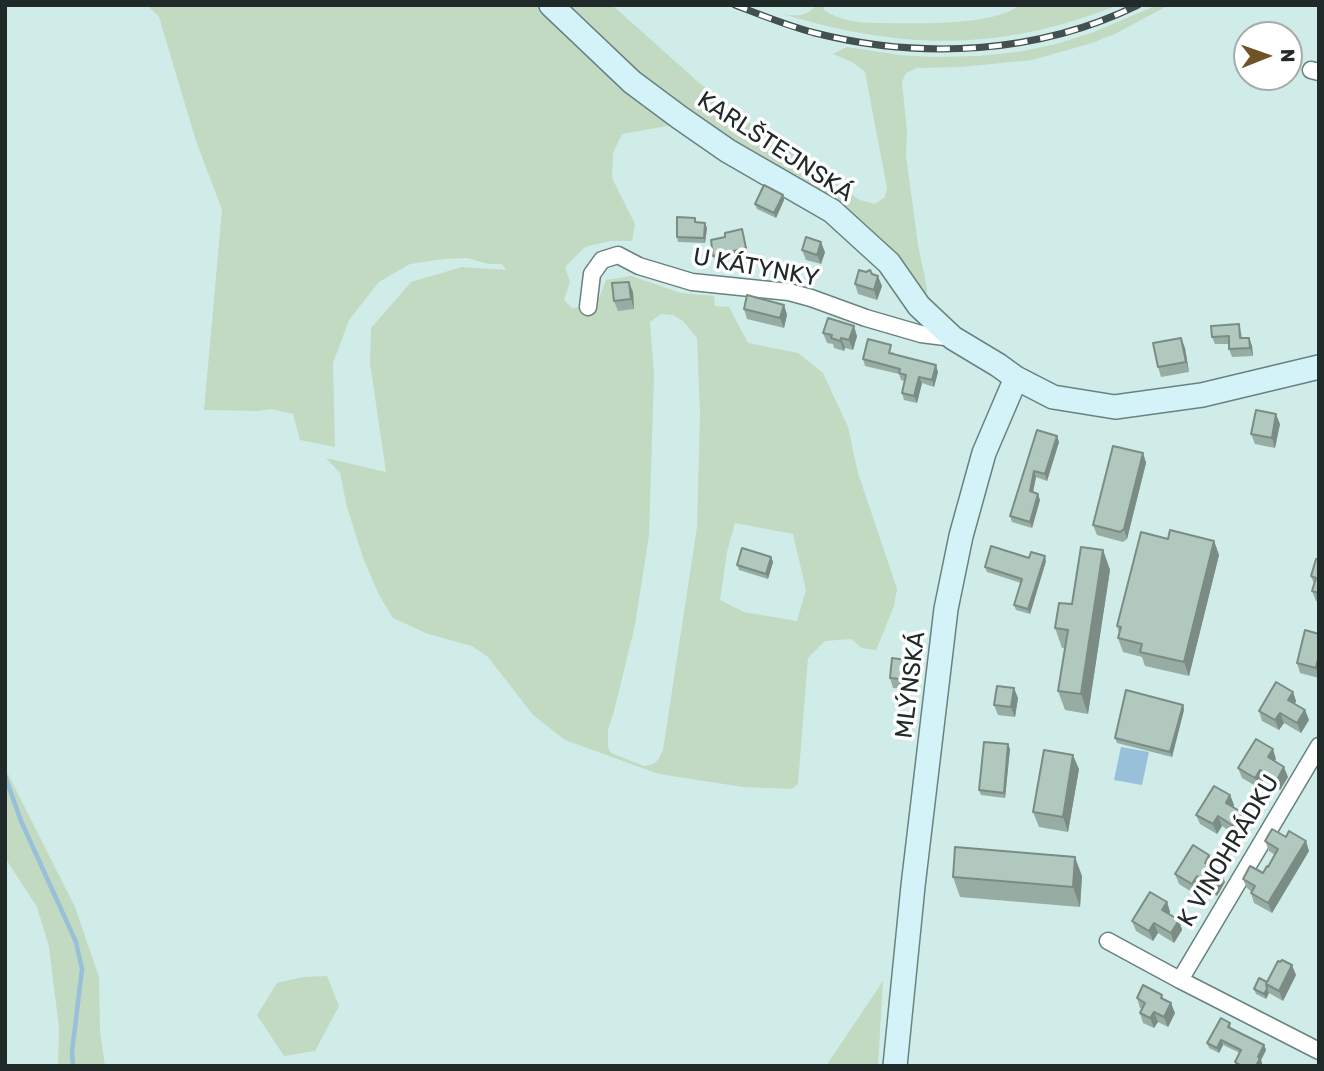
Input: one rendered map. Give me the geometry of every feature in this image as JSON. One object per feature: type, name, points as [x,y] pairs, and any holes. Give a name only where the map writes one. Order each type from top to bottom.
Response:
[{"type":"main road","name":"KARLŠTEJNSKÁ","points":[[551,5],[632,82],[679,117],[728,151],[832,211],[889,263],[919,306],[953,338],[1016,378],[1053,397],[1115,407],[1202,395],[1319,366]]},
{"type":"main road","name":"MLÝNSKÁ","points":[[895,1066],[946,609],[961,536],[984,453],[1016,378]]},
{"type":"street","name":"U KÁTYNKY","points":[[588,307],[592,274],[602,260],[618,255],[639,266],[692,282],[789,292],[922,334],[953,338]]},
{"type":"street","name":"K VINOHRÁDKU","points":[[1180,980],[1319,746]]},
{"type":"street","points":[[1108,941],[1319,1051]]},
{"type":"green space","points":[[147,5],[538,5],[627,89],[673,125],[622,134],[613,153],[612,178],[635,224],[632,241],[610,241],[585,247],[565,267],[570,282],[564,300],[572,308],[596,306],[606,280],[631,276],[681,293],[714,296],[715,306],[729,307],[748,343],[798,353],[823,373],[848,427],[858,473],[897,589],[894,606],[876,650],[862,648],[851,639],[825,641],[808,658],[798,784],[792,789],[743,787],[656,773],[565,740],[533,715],[488,657],[472,646],[428,634],[393,618],[379,595],[363,558],[347,507],[340,473],[326,458],[386,472],[370,363],[371,328],[411,282],[462,267],[506,270],[502,264],[489,264],[467,258],[444,259],[410,264],[379,282],[349,320],[333,363],[335,447],[300,440],[293,414],[271,409],[204,410],[222,210],[196,141],[159,17]],"holes":[[[661,314],[673,315],[683,321],[697,338],[700,414],[697,527],[663,750],[658,760],[644,766],[611,753],[608,747],[608,730],[635,625],[649,535],[654,375],[650,322]],[[735,523],[793,534],[806,590],[797,621],[744,612],[720,600],[727,552]]]},
{"type":"green space","points":[[564,5],[612,5],[742,118],[860,200],[875,204],[885,197],[887,188],[865,72],[852,62],[833,54],[847,47],[932,57],[1018,52],[1056,44],[1094,32],[1157,5],[1169,5],[1115,34],[1032,60],[917,68],[906,73],[902,82],[907,131],[906,155],[918,245],[927,288],[926,300],[733,143],[638,75]]},
{"type":"green space","points":[[817,5],[824,5],[824,10],[855,22],[930,23],[991,17],[1020,5],[1118,5],[1074,21],[1031,32],[948,41],[864,34],[782,14],[803,14]]},
{"type":"green space","points":[[5,768],[75,907],[99,977],[100,1031],[105,1066],[58,1066],[59,1028],[49,947],[37,907],[5,857]]},
{"type":"green space","points":[[327,976],[339,1006],[315,1051],[284,1056],[257,1015],[277,983],[303,977]]},
{"type":"green space","points":[[883,981],[878,1066],[826,1066]]},
{"type":"water","points":[[1121,747],[1149,752],[1142,785],[1114,780]]},
{"type":"building","points":[[764,185],[783,195],[774,213],[755,204]]},
{"type":"building","points":[[677,217],[695,218],[695,222],[705,223],[704,238],[677,237]]},
{"type":"building","points":[[742,229],[746,248],[713,256],[711,240]]},
{"type":"building","points":[[806,237],[821,242],[817,255],[802,250]]},
{"type":"building","points":[[859,270],[870,270],[878,276],[874,290],[855,284]]},
{"type":"building","points":[[629,282],[631,299],[614,301],[612,283]]},
{"type":"building","points":[[747,295],[784,305],[780,318],[744,309]]},
{"type":"building","points":[[828,318],[854,326],[849,340],[841,338],[840,341],[823,333]]},
{"type":"building","points":[[1239,324],[1240,338],[1249,338],[1250,348],[1229,349],[1229,336],[1212,337],[1211,326]]},
{"type":"building","points":[[1181,338],[1186,362],[1158,367],[1153,343]]},
{"type":"building","points":[[868,339],[891,345],[889,353],[936,365],[932,380],[919,377],[914,396],[902,393],[906,375],[899,373],[900,369],[863,359]]},
{"type":"building","points":[[1256,410],[1276,414],[1272,438],[1251,434]]},
{"type":"building","points":[[1037,430],[1057,436],[1045,474],[1034,471],[1030,491],[1038,494],[1030,522],[1010,516]]},
{"type":"building","points":[[1113,446],[1143,453],[1124,529],[1120,532],[1093,525]]},
{"type":"building","points":[[1170,530],[1214,541],[1184,662],[1140,652],[1142,644],[1118,638],[1121,627],[1117,626],[1141,532],[1168,539]]},
{"type":"building","points":[[991,546],[1029,558],[1031,552],[1045,556],[1028,609],[1014,605],[1022,579],[985,567]]},
{"type":"building","points":[[1081,547],[1103,550],[1081,694],[1058,691],[1068,630],[1055,628],[1059,603],[1072,604]]},
{"type":"building","points":[[742,548],[771,557],[766,574],[737,565]]},
{"type":"building","points":[[1316,559],[1319,559],[1319,593],[1312,591],[1316,578],[1311,576]]},
{"type":"building","points":[[1305,630],[1319,634],[1319,659],[1316,668],[1297,663]]},
{"type":"building","points":[[892,658],[913,661],[911,680],[890,678]]},
{"type":"building","points":[[1276,682],[1293,692],[1288,700],[1305,710],[1297,723],[1280,713],[1275,720],[1259,711]]},
{"type":"building","points":[[997,686],[1014,688],[1011,707],[994,705]]},
{"type":"building","points":[[1126,690],[1183,705],[1170,752],[1115,738]]},
{"type":"building","points":[[1256,739],[1273,749],[1268,757],[1284,767],[1277,780],[1260,770],[1255,778],[1238,768]]},
{"type":"building","points":[[984,742],[1008,744],[1004,793],[979,790]]},
{"type":"building","points":[[1044,750],[1073,755],[1063,817],[1033,812]]},
{"type":"building","points":[[1214,786],[1230,795],[1226,803],[1243,813],[1235,827],[1218,816],[1213,824],[1196,815]]},
{"type":"building","points":[[1272,829],[1286,837],[1289,831],[1306,841],[1268,903],[1251,893],[1255,886],[1243,879],[1250,866],[1263,873],[1268,867],[1278,849],[1265,841]]},
{"type":"building","points":[[1193,845],[1209,855],[1205,863],[1221,873],[1213,886],[1197,876],[1192,884],[1175,874]]},
{"type":"building","points":[[955,847],[1075,857],[1073,887],[953,877]]},
{"type":"building","points":[[1150,892],[1167,902],[1162,910],[1179,920],[1171,933],[1154,923],[1149,931],[1132,921]]},
{"type":"building","points":[[1278,961],[1292,965],[1279,991],[1266,984]]},
{"type":"building","points":[[1259,978],[1267,982],[1264,994],[1254,989]]},
{"type":"building","points":[[1143,985],[1171,1003],[1164,1017],[1154,1012],[1150,1018],[1140,1013],[1145,1003],[1137,998]]},
{"type":"building","points":[[1221,1018],[1230,1023],[1228,1027],[1264,1045],[1256,1066],[1242,1066],[1235,1062],[1241,1050],[1221,1040],[1217,1048],[1207,1043]]},
{"type":"waterway","points":[[5,776],[21,821],[76,942],[82,969],[72,1052],[73,1066]]},
{"type":"railway","points":[[735,5],[785,24],[855,42],[938,49],[1020,43],[1060,34],[1138,5]]}]
